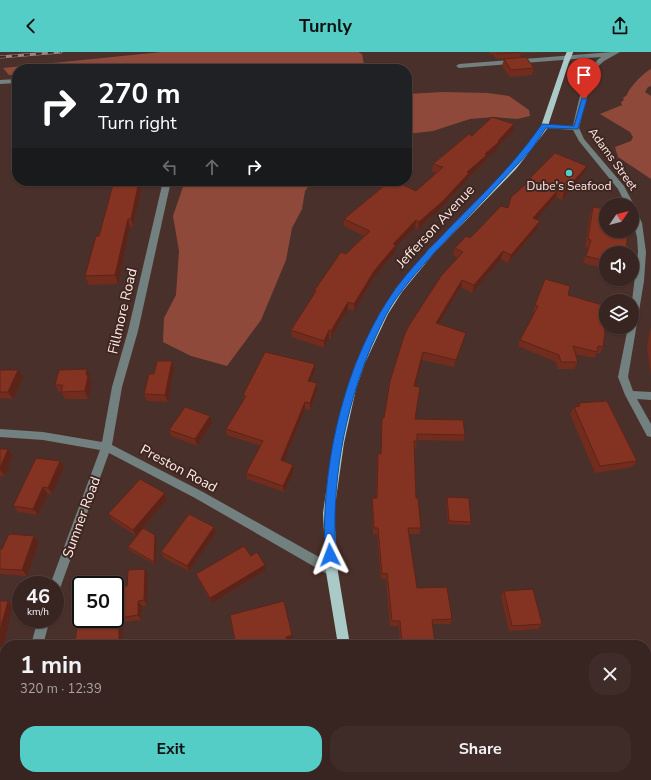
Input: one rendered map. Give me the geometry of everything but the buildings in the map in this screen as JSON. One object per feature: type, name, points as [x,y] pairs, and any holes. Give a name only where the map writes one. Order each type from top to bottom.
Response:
[{"type":"main road","name":"Jefferson Avenue","points":[[343,640],[331,570],[328,525],[338,441],[344,412],[359,366],[378,321],[394,295],[415,269],[529,149],[546,123],[570,52]]},
{"type":"street","points":[[546,123],[576,128],[584,99],[587,80],[599,60],[617,52]]},
{"type":"street","points":[[459,66],[609,55]]},
{"type":"street","points":[[0,82],[12,81]]},
{"type":"street","name":"Adams Street","points":[[576,128],[581,140],[620,188],[626,198]]},
{"type":"street","name":"Fillmore Road","points":[[106,447],[117,387],[133,331],[166,186]]},
{"type":"street","name":"Adams Street","points":[[638,294],[642,275],[644,250],[639,228]]},
{"type":"street","name":"Adams Street","points":[[631,334],[623,376],[630,395],[651,433]]},
{"type":"street","points":[[630,395],[651,396]]},
{"type":"street","name":"Preston Road","points":[[0,433],[43,436],[106,447],[199,495],[331,570]]},
{"type":"street","name":"Sumner Road","points":[[59,576],[106,447]]},
{"type":"street","points":[[39,640],[42,628]]},
{"type":"shaded area","points":[[162,52],[358,52],[362,54],[364,64],[43,64]]},
{"type":"shaded area","points":[[12,67],[12,75],[9,75],[3,68]]},
{"type":"shaded area","points":[[651,69],[651,86],[648,87],[645,92],[651,96],[651,179],[618,157],[615,147],[631,141],[633,137],[630,132],[600,114],[622,105],[621,102],[624,100],[623,98],[627,95],[633,85],[640,77]]},
{"type":"shaded area","points":[[443,92],[488,93],[509,96],[529,110],[530,116],[517,119],[494,117],[470,119],[433,131],[412,133],[412,94]]},
{"type":"shaded area","points":[[183,186],[308,186],[305,191],[302,209],[292,228],[286,260],[261,320],[227,366],[191,356],[163,342],[164,318],[176,295],[179,251],[173,216]]},
{"type":"railway","points":[[0,57],[61,52]]},
{"type":"place","name":"Dube's Seafood","points":[[569,173]]},
{"type":"route","points":[[330,555],[328,525],[332,482],[344,412],[359,366],[378,321],[394,295],[415,269],[438,242],[464,218],[529,149],[540,132],[543,130],[544,126],[576,128],[579,112],[584,99]]}]
